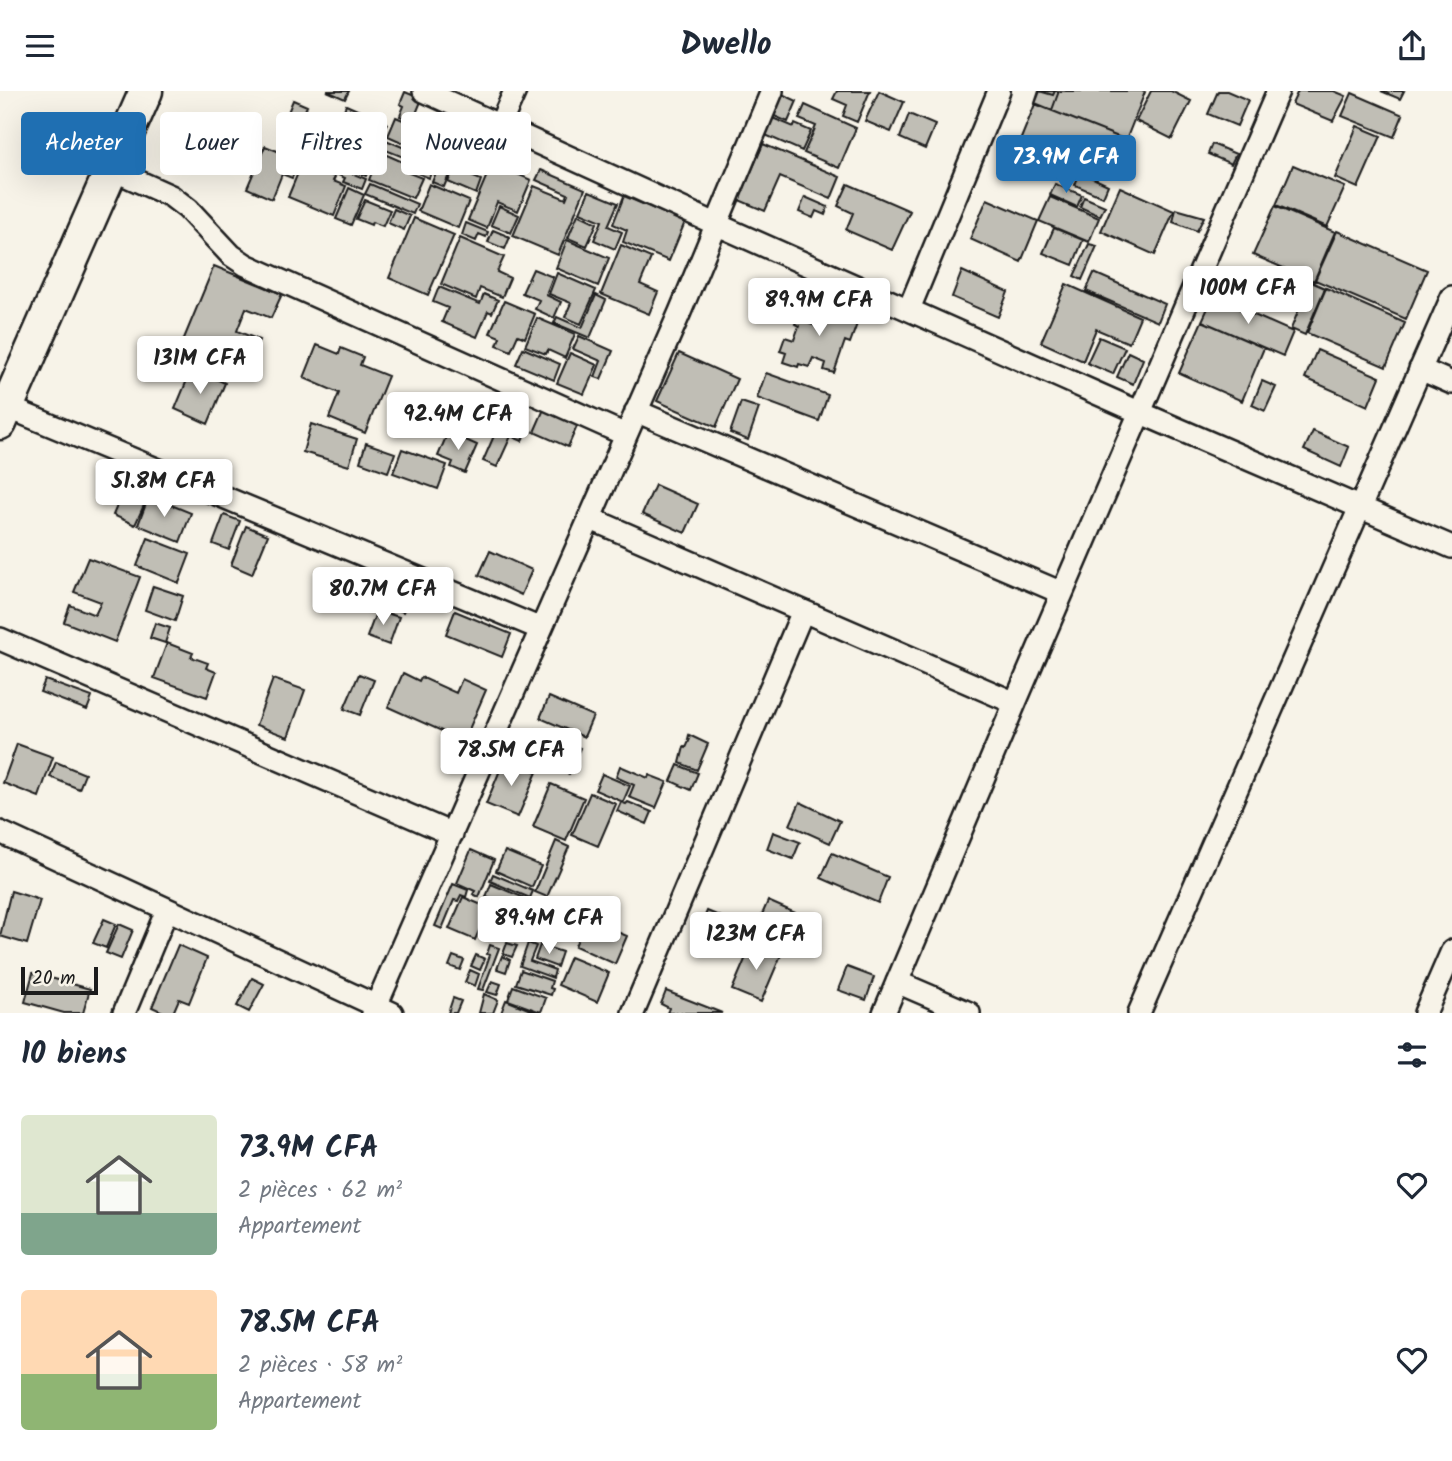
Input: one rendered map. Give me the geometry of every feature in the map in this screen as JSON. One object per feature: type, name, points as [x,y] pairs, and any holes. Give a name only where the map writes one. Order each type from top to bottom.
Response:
[{"type":"main road","points":[[137,112],[146,91]]},
{"type":"main road","points":[[2,412],[108,175]]},
{"type":"street","points":[[424,91],[468,112]]},
{"type":"street","points":[[506,112],[515,91]]},
{"type":"street","points":[[0,832],[380,1011],[452,834],[718,225],[772,91]]},
{"type":"street","points":[[909,309],[999,91]]},
{"type":"street","points":[[884,1013],[1278,91]]},
{"type":"street","points":[[531,141],[1141,413],[1452,547]]},
{"type":"street","points":[[124,175],[171,196],[188,209],[231,255],[246,265],[626,435]]},
{"type":"street","points":[[1139,1013],[1452,297]]},
{"type":"street","points":[[1420,369],[1452,383]]},
{"type":"street","points":[[636,411],[1062,593]]},
{"type":"street","points":[[2,412],[541,629]]},
{"type":"street","points":[[589,518],[1015,703]]},
{"type":"street","points":[[633,1013],[803,611]]},
{"type":"street","points":[[0,639],[452,834]]},
{"type":"street","points":[[124,1013],[167,910]]},
{"type":"street","points":[[1425,1013],[1452,951]]},
{"type":"street","points":[[897,982],[969,1013]]},
{"type":"building","points":[[327,91],[349,91],[345,99]]},
{"type":"building","points":[[837,91],[870,91],[857,122],[843,116],[847,105],[833,99]]},
{"type":"building","points":[[879,91],[904,102],[891,132],[865,121]]},
{"type":"building","points":[[1039,91],[1053,95],[1055,91],[1059,91],[1052,110],[1035,103]]},
{"type":"building","points":[[1040,91],[1145,92],[1126,140],[1035,104]]},
{"type":"building","points":[[1151,91],[1171,91],[1191,101],[1172,139],[1136,121]]},
{"type":"building","points":[[1218,91],[1227,91],[1248,100],[1237,126],[1208,114]]},
{"type":"building","points":[[1298,91],[1334,91],[1346,96],[1333,121],[1292,104]]},
{"type":"building","points":[[1381,91],[1404,91],[1400,99]]},
{"type":"building","points":[[405,92],[422,99],[417,112],[402,112],[404,106],[400,104]]},
{"type":"building","points":[[1352,93],[1403,115],[1394,137],[1342,116]]},
{"type":"building","points":[[782,94],[797,101],[788,122],[772,115]]},
{"type":"building","points":[[293,100],[307,106],[304,112],[288,112]]},
{"type":"building","points":[[1035,104],[1126,140],[1111,177],[1020,141]]},
{"type":"building","points":[[346,105],[362,112],[343,112]]},
{"type":"building","points":[[805,105],[856,128],[839,168],[804,153],[816,126],[799,119]]},
{"type":"building","points":[[909,114],[935,125],[925,149],[900,138]]},
{"type":"building","points":[[396,117],[401,119],[401,142],[388,136]]},
{"type":"building","points":[[770,117],[811,131],[802,151],[763,134]]},
{"type":"building","points":[[1357,126],[1381,136],[1358,188],[1335,178]]},
{"type":"building","points":[[387,140],[401,146],[401,156],[387,151]]},
{"type":"building","points":[[763,144],[840,177],[831,199],[780,177],[765,211],[739,200]]},
{"type":"building","points":[[1212,144],[1236,154],[1231,164],[1208,154]]},
{"type":"building","points":[[265,146],[276,150],[276,175],[282,175],[272,199],[247,188],[253,175],[262,175],[262,153]]},
{"type":"building","points":[[387,155],[401,161],[401,175],[422,178],[413,198],[369,180],[371,175],[387,175]]},
{"type":"building","points":[[1293,165],[1345,187],[1327,227],[1276,205]]},
{"type":"building","points":[[541,170],[585,189],[558,255],[513,236],[534,186],[566,199],[568,194],[536,180]]},
{"type":"building","points":[[1080,172],[1108,185],[1103,197],[1075,185]]},
{"type":"building","points":[[297,175],[330,175],[335,177],[333,181],[346,186],[334,216],[288,197]]},
{"type":"building","points":[[338,175],[356,175],[366,179],[362,189],[343,182],[345,178]]},
{"type":"building","points":[[435,175],[449,175],[444,187],[432,182]]},
{"type":"building","points":[[451,175],[469,175],[481,180],[476,194],[448,182]]},
{"type":"building","points":[[487,175],[520,175],[531,180],[518,211],[497,202],[487,228],[468,220]]},
{"type":"building","points":[[370,184],[417,204],[413,214],[365,194]]},
{"type":"building","points":[[429,184],[469,201],[458,228],[418,211]]},
{"type":"building","points":[[848,184],[910,211],[892,250],[846,230],[853,213],[838,206]]},
{"type":"building","points":[[1055,184],[1082,195],[1077,207],[1050,195]]},
{"type":"building","points":[[1120,187],[1174,211],[1155,255],[1101,231]]},
{"type":"building","points":[[349,188],[364,195],[351,225],[336,219]]},
{"type":"building","points":[[589,191],[618,203],[608,226],[622,232],[615,249],[594,240],[602,221],[580,212]]},
{"type":"building","points":[[624,196],[685,222],[669,261],[623,242],[627,230],[613,224]]},
{"type":"building","points":[[805,197],[828,207],[825,215],[816,211],[813,218],[799,212]]},
{"type":"building","points":[[1050,197],[1099,218],[1089,242],[1039,221]]},
{"type":"building","points":[[1084,197],[1105,206],[1100,216],[1080,207]]},
{"type":"building","points":[[987,199],[1038,221],[1021,262],[970,239]]},
{"type":"building","points":[[365,200],[390,210],[383,226],[356,219]]},
{"type":"building","points":[[499,206],[519,215],[511,233],[491,225]]},
{"type":"building","points":[[1275,206],[1335,232],[1314,281],[1253,255]]},
{"type":"building","points":[[394,209],[410,216],[404,230],[388,223]]},
{"type":"building","points":[[1176,209],[1204,217],[1197,231],[1173,222]]},
{"type":"building","points":[[578,214],[597,223],[587,246],[568,238]]},
{"type":"building","points":[[414,218],[454,235],[428,295],[389,278]]},
{"type":"building","points":[[466,223],[488,232],[486,237],[479,234],[476,241],[462,235]]},
{"type":"building","points":[[1054,228],[1083,240],[1073,265],[1043,253]]},
{"type":"building","points":[[493,230],[510,237],[505,249],[488,242]]},
{"type":"building","points":[[1337,231],[1427,270],[1406,319],[1315,280]]},
{"type":"building","points":[[460,238],[504,257],[497,272],[510,278],[502,297],[480,288],[476,299],[441,284]]},
{"type":"building","points":[[567,240],[609,258],[598,286],[556,268]]},
{"type":"building","points":[[1089,244],[1097,246],[1082,280],[1074,276]]},
{"type":"building","points":[[621,245],[651,258],[640,284],[658,292],[649,314],[601,294]]},
{"type":"building","points":[[214,266],[282,294],[271,318],[246,308],[237,331],[259,340],[250,361],[239,357],[236,363],[218,354],[212,367],[178,353]]},
{"type":"building","points":[[1279,268],[1325,288],[1305,335],[1291,329],[1299,309],[1267,295]]},
{"type":"building","points":[[533,269],[553,277],[546,295],[561,302],[554,318],[535,309],[539,300],[522,293]]},
{"type":"building","points":[[962,271],[1008,292],[998,317],[952,297]]},
{"type":"building","points":[[557,273],[596,290],[581,324],[565,317],[571,303],[549,294]]},
{"type":"building","points":[[1094,273],[1165,304],[1158,322],[1086,291]]},
{"type":"building","points":[[1066,284],[1140,317],[1129,343],[1096,329],[1083,361],[1041,342]]},
{"type":"building","points":[[439,287],[480,304],[484,294],[498,300],[492,313],[488,311],[477,337],[442,322],[448,308],[433,302]]},
{"type":"building","points":[[1326,288],[1405,323],[1386,367],[1307,333]]},
{"type":"building","points":[[596,295],[606,300],[590,338],[554,323],[557,317],[582,328]]},
{"type":"building","points":[[1213,297],[1293,332],[1283,356],[1202,321]]},
{"type":"building","points":[[504,301],[535,314],[525,338],[518,335],[511,351],[497,345],[500,337],[490,333]]},
{"type":"building","points":[[803,302],[817,306],[810,324],[819,327],[821,322],[816,320],[821,308],[858,321],[850,343],[845,341],[834,373],[824,370],[826,363],[813,358],[809,367],[783,362],[786,353],[780,351],[785,337],[794,340],[799,326],[795,324]]},
{"type":"building","points":[[537,318],[575,334],[565,358],[548,350],[546,354],[525,346]]},
{"type":"building","points":[[1202,321],[1264,348],[1242,401],[1179,373]]},
{"type":"building","points":[[579,336],[613,351],[601,379],[595,377],[601,361],[573,349]]},
{"type":"building","points":[[1099,337],[1125,348],[1113,374],[1087,363]]},
{"type":"building","points":[[317,345],[339,354],[341,348],[363,357],[360,365],[388,376],[365,433],[329,418],[339,393],[304,378]]},
{"type":"building","points":[[523,348],[560,364],[554,380],[516,364]]},
{"type":"building","points":[[1317,350],[1380,377],[1368,406],[1305,378]]},
{"type":"building","points":[[1128,352],[1143,359],[1133,384],[1117,377]]},
{"type":"building","points":[[570,353],[597,365],[584,394],[557,383]]},
{"type":"building","points":[[679,353],[737,379],[716,427],[657,401]]},
{"type":"building","points":[[192,368],[225,383],[208,424],[175,409]]},
{"type":"building","points":[[766,373],[828,395],[819,421],[757,398]]},
{"type":"building","points":[[1262,381],[1276,387],[1265,411],[1252,405]]},
{"type":"building","points":[[741,402],[759,408],[748,440],[730,433]]},
{"type":"building","points":[[544,409],[578,424],[568,447],[534,432]]},
{"type":"building","points":[[503,415],[528,426],[522,441],[511,436],[497,467],[483,461]]},
{"type":"building","points":[[311,424],[357,439],[349,466],[303,452]]},
{"type":"building","points":[[1313,431],[1349,447],[1341,467],[1304,450]]},
{"type":"building","points":[[448,432],[477,445],[465,473],[451,467],[453,462],[438,456]]},
{"type":"building","points":[[366,443],[395,453],[388,472],[360,462]]},
{"type":"building","points":[[402,449],[447,465],[438,489],[393,473]]},
{"type":"building","points":[[131,473],[154,483],[135,525],[113,515]]},
{"type":"building","points":[[655,485],[698,504],[685,533],[642,514]]},
{"type":"building","points":[[149,496],[191,513],[180,542],[138,525]]},
{"type":"building","points":[[224,515],[240,521],[229,550],[213,544]]},
{"type":"building","points":[[246,526],[268,535],[252,574],[231,565]]},
{"type":"building","points":[[148,538],[190,554],[179,583],[137,566]]},
{"type":"building","points":[[490,551],[532,570],[521,595],[479,575]]},
{"type":"building","points":[[88,558],[140,577],[115,642],[64,622],[70,605],[95,615],[101,602],[74,592]]},
{"type":"building","points":[[374,582],[410,596],[403,612],[368,598]]},
{"type":"building","points":[[153,586],[183,596],[175,621],[145,610]]},
{"type":"building","points":[[377,610],[399,617],[389,645],[367,637]]},
{"type":"building","points":[[455,611],[511,634],[502,657],[446,634]]},
{"type":"building","points":[[155,623],[170,628],[165,643],[150,638]]},
{"type":"building","points":[[167,643],[193,653],[191,657],[208,663],[206,668],[216,672],[207,697],[154,678]]},
{"type":"building","points":[[403,673],[419,681],[421,677],[456,693],[462,679],[486,690],[464,741],[388,707]]},
{"type":"building","points":[[359,674],[374,680],[360,715],[344,709]]},
{"type":"building","points":[[273,679],[305,690],[288,737],[256,725]]},
{"type":"building","points":[[45,680],[92,697],[87,710],[40,692]]},
{"type":"building","points":[[549,697],[593,716],[584,737],[540,718]]},
{"type":"building","points":[[536,729],[580,748],[569,774],[525,755]]},
{"type":"building","points":[[689,735],[708,744],[697,770],[680,763],[684,747],[686,748],[690,739]]},
{"type":"building","points":[[17,744],[53,757],[39,797],[3,783]]},
{"type":"building","points":[[505,758],[537,772],[518,817],[486,804]]},
{"type":"building","points":[[56,762],[85,774],[79,789],[50,777]]},
{"type":"building","points":[[678,765],[698,773],[691,790],[671,781]]},
{"type":"building","points":[[620,766],[648,778],[649,775],[667,782],[656,808],[629,797],[634,785],[616,777]]},
{"type":"building","points":[[602,774],[630,786],[623,802],[595,790]]},
{"type":"building","points":[[551,784],[584,798],[566,841],[533,827]]},
{"type":"building","points":[[590,793],[616,804],[598,846],[572,835]]},
{"type":"building","points":[[621,802],[628,802],[652,812],[647,824],[617,811]]},
{"type":"building","points":[[800,802],[840,821],[830,843],[790,825]]},
{"type":"building","points":[[773,832],[800,842],[793,859],[767,849]]},
{"type":"building","points":[[556,841],[569,847],[547,897],[535,892]]},
{"type":"building","points":[[471,850],[494,860],[479,897],[473,894],[475,891],[457,883]]},
{"type":"building","points":[[505,851],[541,866],[532,887],[496,871]]},
{"type":"building","points":[[832,853],[888,877],[878,903],[821,878]]},
{"type":"building","points":[[493,874],[533,891],[530,898],[490,881]]},
{"type":"building","points":[[453,884],[468,890],[466,897],[461,895],[458,901],[454,900],[442,929],[435,926]]},
{"type":"building","points":[[491,884],[541,905],[535,918],[531,917],[533,913],[522,908],[521,912],[486,897]]},
{"type":"building","points":[[11,891],[40,900],[27,944],[0,936]]},
{"type":"building","points":[[463,897],[489,908],[475,940],[449,929]]},
{"type":"building","points":[[768,901],[800,915],[793,933],[760,919]]},
{"type":"building","points":[[499,907],[520,915],[515,926],[496,915]]},
{"type":"building","points":[[707,911],[746,927],[736,949],[698,932]]},
{"type":"building","points":[[523,918],[535,923],[530,934],[518,929]]},
{"type":"building","points":[[104,919],[116,924],[106,948],[93,943]]},
{"type":"building","points":[[586,919],[627,936],[615,964],[575,946]]},
{"type":"building","points":[[119,924],[133,930],[121,959],[106,953]]},
{"type":"building","points":[[507,943],[517,946],[512,957],[503,954]]},
{"type":"building","points":[[528,943],[536,946],[530,961],[555,970],[553,978],[520,966]]},
{"type":"building","points":[[752,943],[781,955],[761,1002],[732,990]]},
{"type":"building","points":[[178,945],[207,958],[189,1003],[179,999],[173,1013],[165,1013],[152,1007]]},
{"type":"building","points":[[490,945],[499,948],[483,990],[478,989],[490,955],[487,954]]},
{"type":"building","points":[[540,945],[562,952],[557,967],[535,959]]},
{"type":"building","points":[[476,955],[485,959],[480,970],[471,966]]},
{"type":"building","points":[[453,956],[464,960],[460,970],[449,966]]},
{"type":"building","points":[[502,956],[510,960],[506,972],[497,969]]},
{"type":"building","points":[[570,957],[609,973],[597,1002],[558,985]]},
{"type":"building","points":[[847,967],[874,977],[866,1000],[838,990]]},
{"type":"building","points":[[470,970],[479,974],[475,986],[465,982]]},
{"type":"building","points":[[521,970],[552,981],[551,995],[516,984]]},
{"type":"building","points":[[33,973],[90,989],[83,1013],[64,1013],[25,1002]]},
{"type":"building","points":[[252,978],[264,984],[249,1012],[237,1006]]},
{"type":"building","points":[[492,981],[501,984],[497,995],[487,992]]},
{"type":"building","points":[[513,986],[546,998],[541,1012],[508,1000]]},
{"type":"building","points":[[666,991],[722,1013],[667,1013],[669,1008],[661,1004]]},
{"type":"building","points":[[484,994],[498,1000],[493,1013],[479,1013]]},
{"type":"building","points":[[453,998],[461,1001],[456,1013],[448,1013]]},
{"type":"building","points":[[506,1000],[538,1013],[501,1013]]}]
